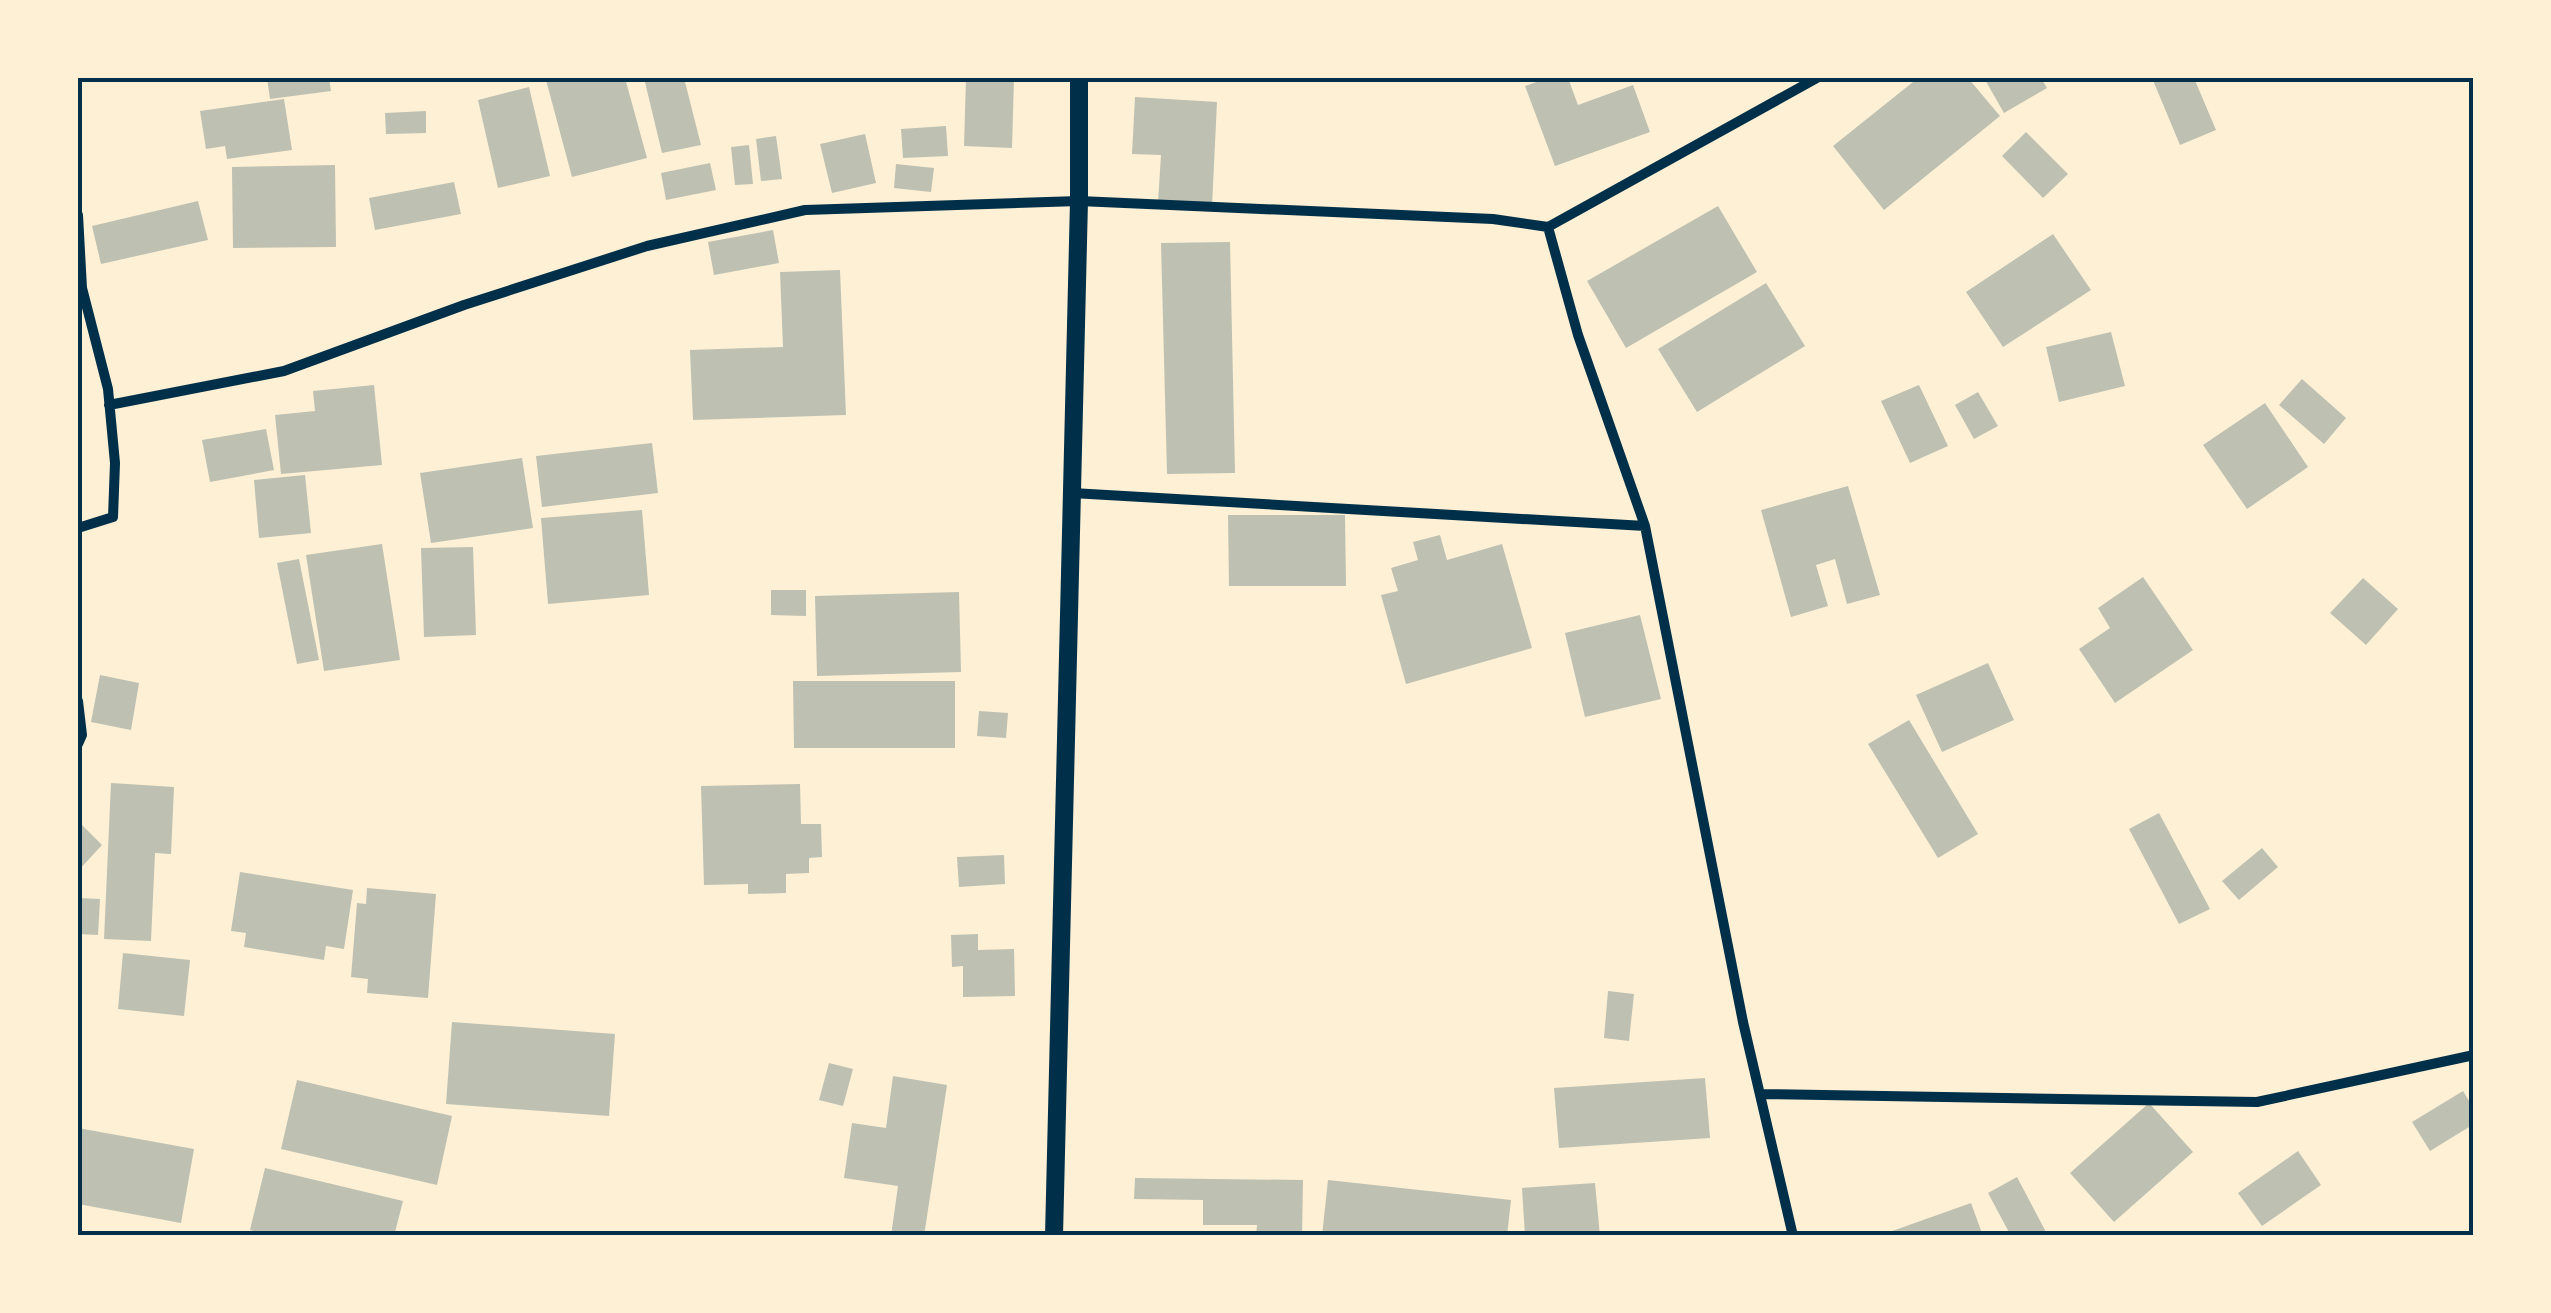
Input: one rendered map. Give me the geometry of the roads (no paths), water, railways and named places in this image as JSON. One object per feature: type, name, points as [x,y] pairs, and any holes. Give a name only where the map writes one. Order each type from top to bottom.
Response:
[{"type":"street","points":[[1054,1236],[1080,201],[1079,78]]},
{"type":"street","points":[[109,405],[284,370],[464,305],[647,246],[805,210],[1080,201],[1493,219],[1548,227],[1817,78]]},
{"type":"street","points":[[78,214],[82,288],[109,405],[115,463],[112,517],[78,528]]},
{"type":"street","points":[[1548,227],[1578,335],[1645,526],[1743,1022],[1793,1236]]},
{"type":"street","points":[[1072,492],[1645,526]]},
{"type":"street","points":[[78,702],[82,736],[78,744]]},
{"type":"street","points":[[1760,1094],[2256,1102],[2474,1054]]}]
